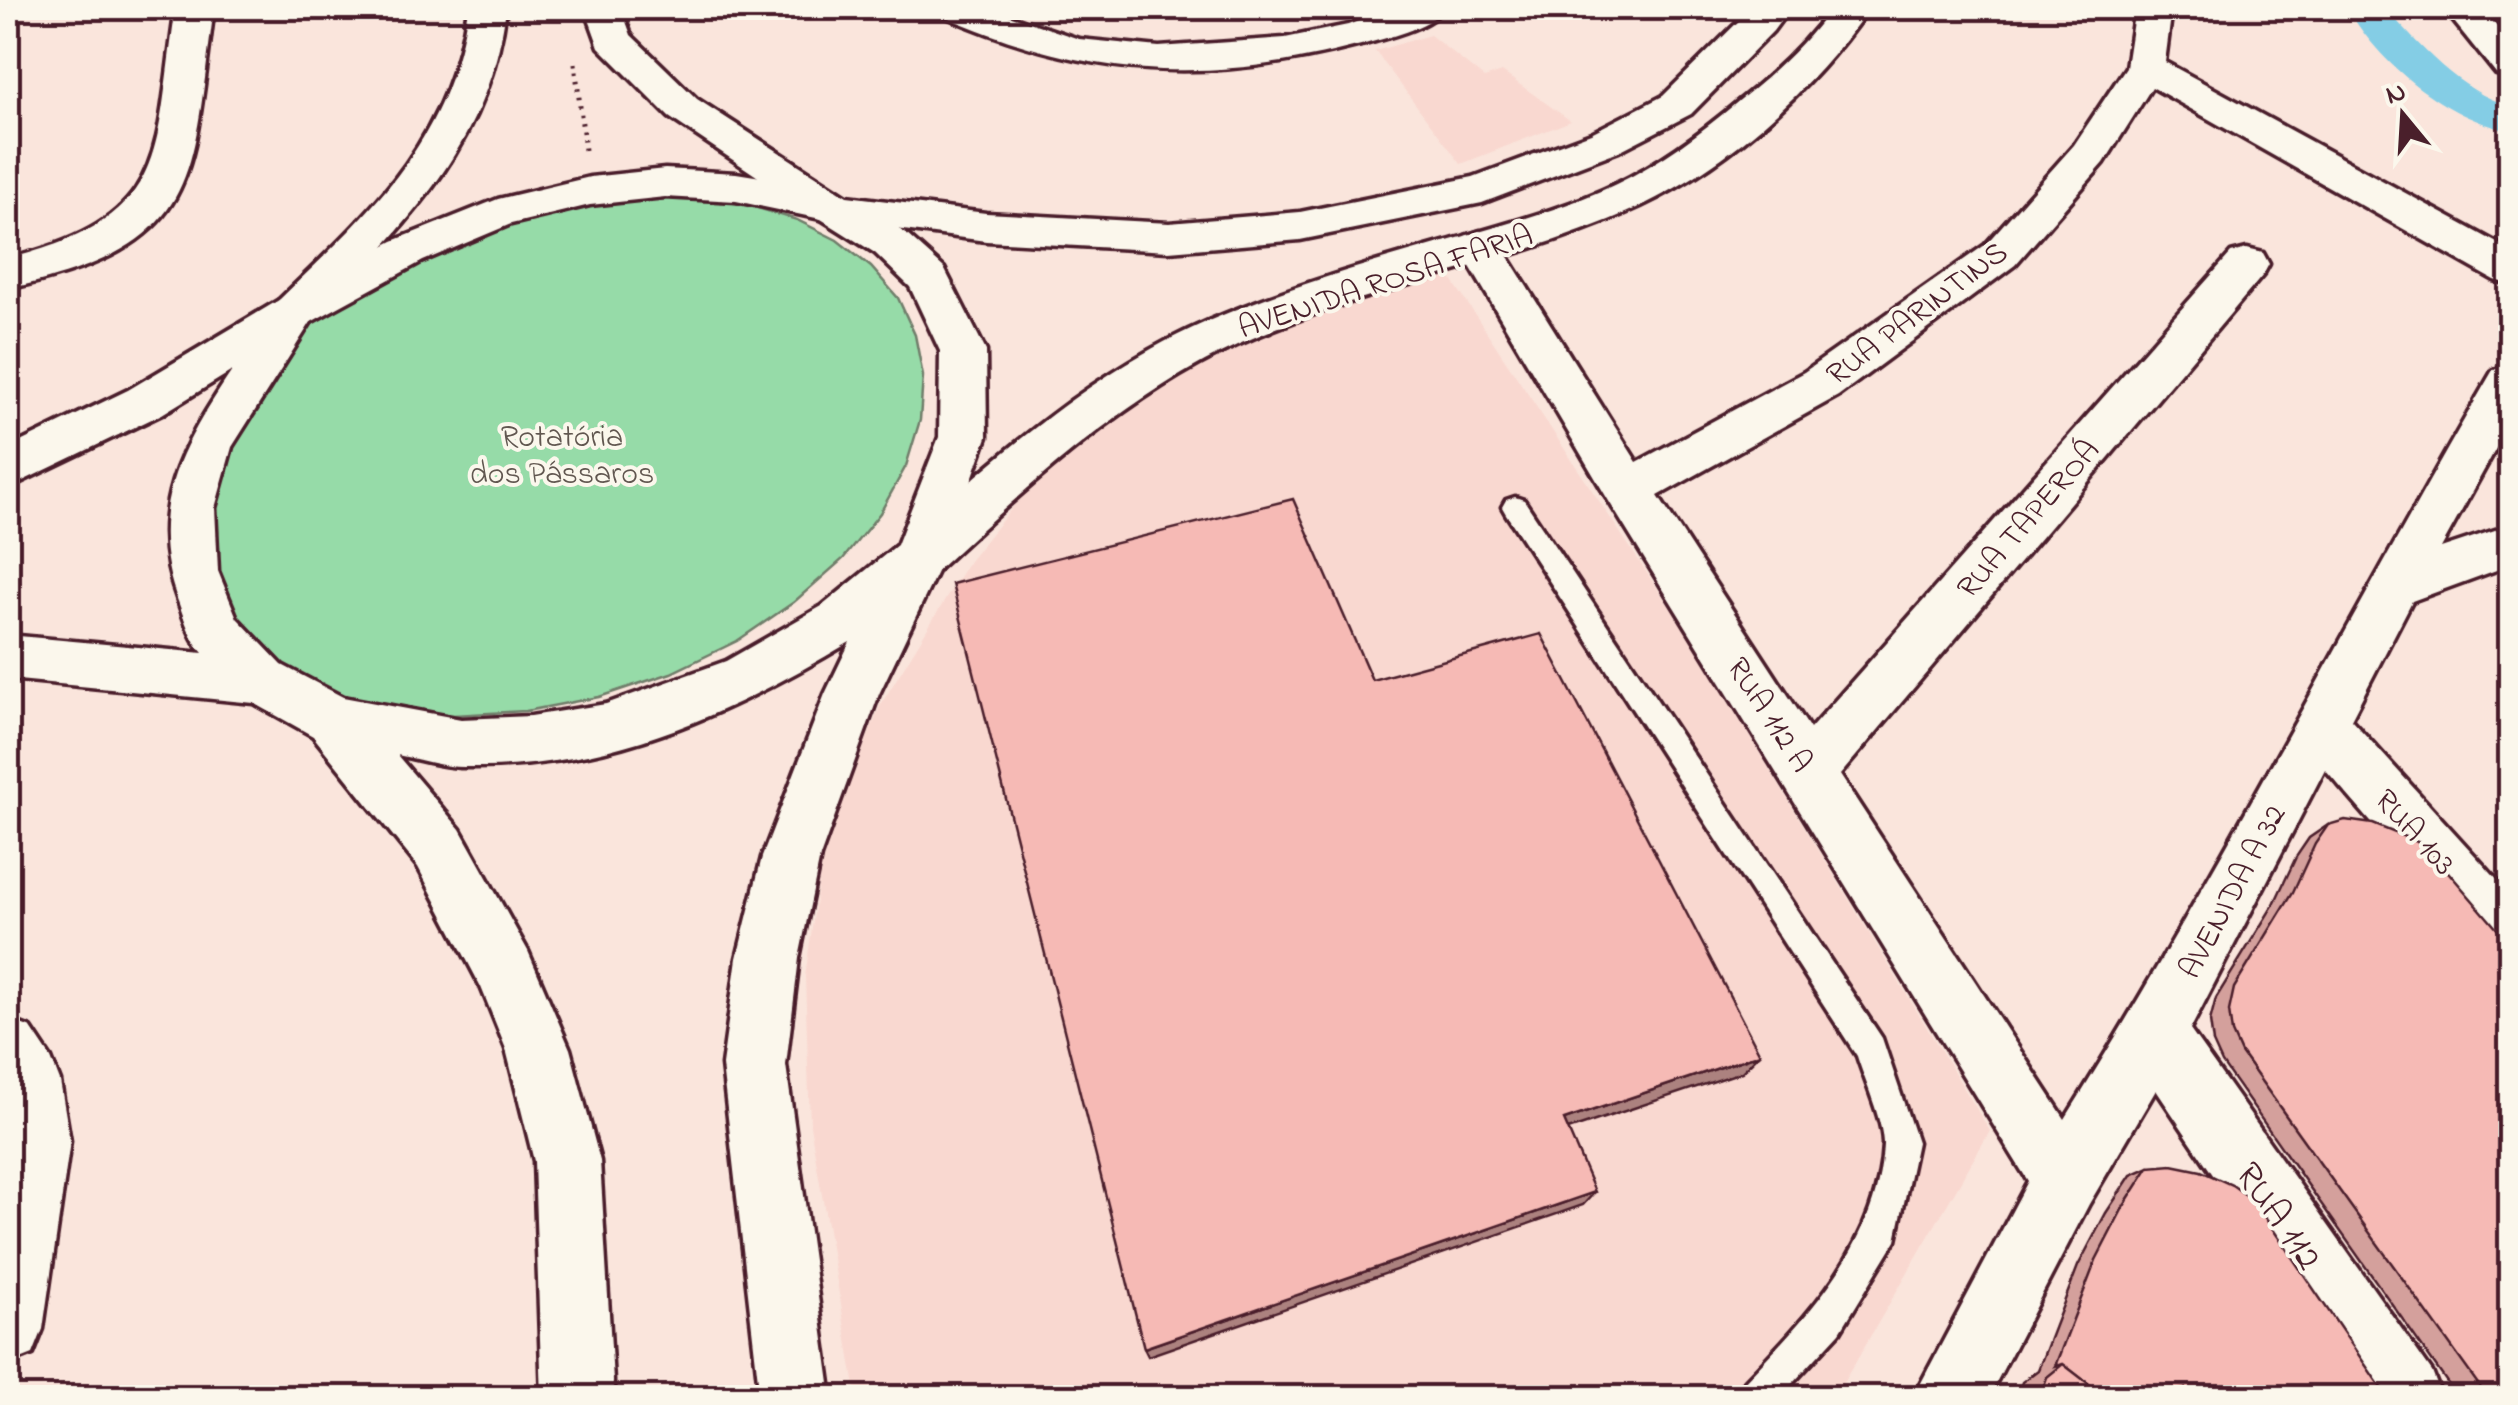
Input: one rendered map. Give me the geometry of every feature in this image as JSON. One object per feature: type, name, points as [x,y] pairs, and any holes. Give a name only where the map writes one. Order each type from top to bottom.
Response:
[{"type":"street","points":[[8,274],[99,244],[136,220],[158,195],[171,161],[195,8]]},
{"type":"street","points":[[487,8],[486,30],[469,92],[434,157],[374,232],[295,310],[209,444],[190,508],[192,571],[216,631],[263,681],[333,719],[440,848],[506,972],[538,1049],[567,1161],[578,1398]]},
{"type":"street","points":[[603,8],[613,39],[683,108],[890,243],[928,280],[963,351],[963,437],[918,558],[852,694],[804,821],[791,857],[768,958],[754,1065],[796,1398]]},
{"type":"street","points":[[957,8],[1011,17],[1044,42],[1109,54],[1186,57],[1270,52],[1360,33],[1425,8]]},
{"type":"street","name":"AVENIDA ROSA FARIA","points":[[836,209],[986,227],[1169,237],[1300,226],[1404,207],[1482,189],[1605,142],[1677,104],[1760,24],[1770,8]]},
{"type":"street","name":"AVENIDA ROSA FARIA","points":[[333,719],[461,743],[531,740],[606,728],[745,677],[840,621],[918,558],[1042,446],[1145,374],[1220,334],[1350,285],[1556,224],[1644,187],[1710,148],[1801,70],[1827,42],[1850,8]]},
{"type":"street","name":"RUA PARINTINS","points":[[1628,490],[1822,384],[2000,254],[2089,154],[2144,67],[2153,8]]},
{"type":"street","points":[[2461,8],[2510,66]]},
{"type":"street","points":[[2144,67],[2510,269]]},
{"type":"street","points":[[8,469],[145,402],[295,310],[408,251],[498,213],[590,191],[665,183],[784,194],[836,209]]},
{"type":"street","name":"RUA 112 A","points":[[1480,246],[1628,490],[2065,1180]]},
{"type":"street","name":"RUA TAPEROÁ","points":[[1808,771],[2247,264]]},
{"type":"street","name":"AVENIDA A 32","points":[[1949,1398],[2065,1180],[2154,1033],[2394,586],[2510,382]]},
{"type":"street","points":[[2394,586],[2510,545]]},
{"type":"street","points":[[8,657],[263,681]]},
{"type":"street","name":"RUA 103","points":[[2321,724],[2510,938]]},
{"type":"street","name":"RUA 112","points":[[2154,1033],[2406,1398]]},
{"type":"street","points":[[8,1050],[28,1081],[37,1141],[8,1329]]},
{"type":"lane","points":[[1515,507],[1872,1048],[1900,1142],[1884,1228],[1828,1320],[1754,1398]]},
{"type":"path","points":[[574,52],[590,191]]},
{"type":"shaded area","points":[[1430,35],[1484,78],[1502,72],[1571,121],[1461,164],[1375,51]]},
{"type":"shaded area","points":[[1444,268],[1677,618],[1990,1131],[1835,1397],[857,1398],[810,1125],[805,977],[824,844],[880,706],[969,561],[1046,466],[1103,417],[1224,343]]},
{"type":"green space","name":"Rotatória dos Pássaros","points":[[648,194],[701,197],[797,220],[837,240],[871,267],[898,298],[915,335],[923,376],[920,420],[906,466],[880,513],[843,559],[794,602],[737,641],[671,673],[599,697],[526,711],[454,715],[386,708],[325,690],[275,664],[210,590],[198,499],[240,395],[324,308],[479,225]]},
{"type":"building","points":[[1293,499],[1372,680],[1541,634],[1760,1054],[1564,1120],[1595,1192],[1144,1348],[952,584]]},
{"type":"building","points":[[2345,820],[2373,824],[2425,845],[2510,944],[2510,1398],[2488,1398],[2241,1053],[2232,1033],[2229,1011],[2234,988],[2293,892],[2315,844],[2328,825]]},
{"type":"building","points":[[2172,1165],[2201,1171],[2253,1200],[2388,1398],[2190,1398],[2185,1389],[2161,1398],[2107,1398],[2063,1364],[2055,1366],[2096,1260],[2124,1206],[2149,1167]]},
{"type":"building","points":[[2063,1364],[2107,1398],[2040,1398],[2047,1377]]},
{"type":"building","points":[[2185,1389],[2190,1398],[2166,1398]]},
{"type":"waterway","points":[[2365,8],[2412,59],[2448,90],[2510,119]]}]
